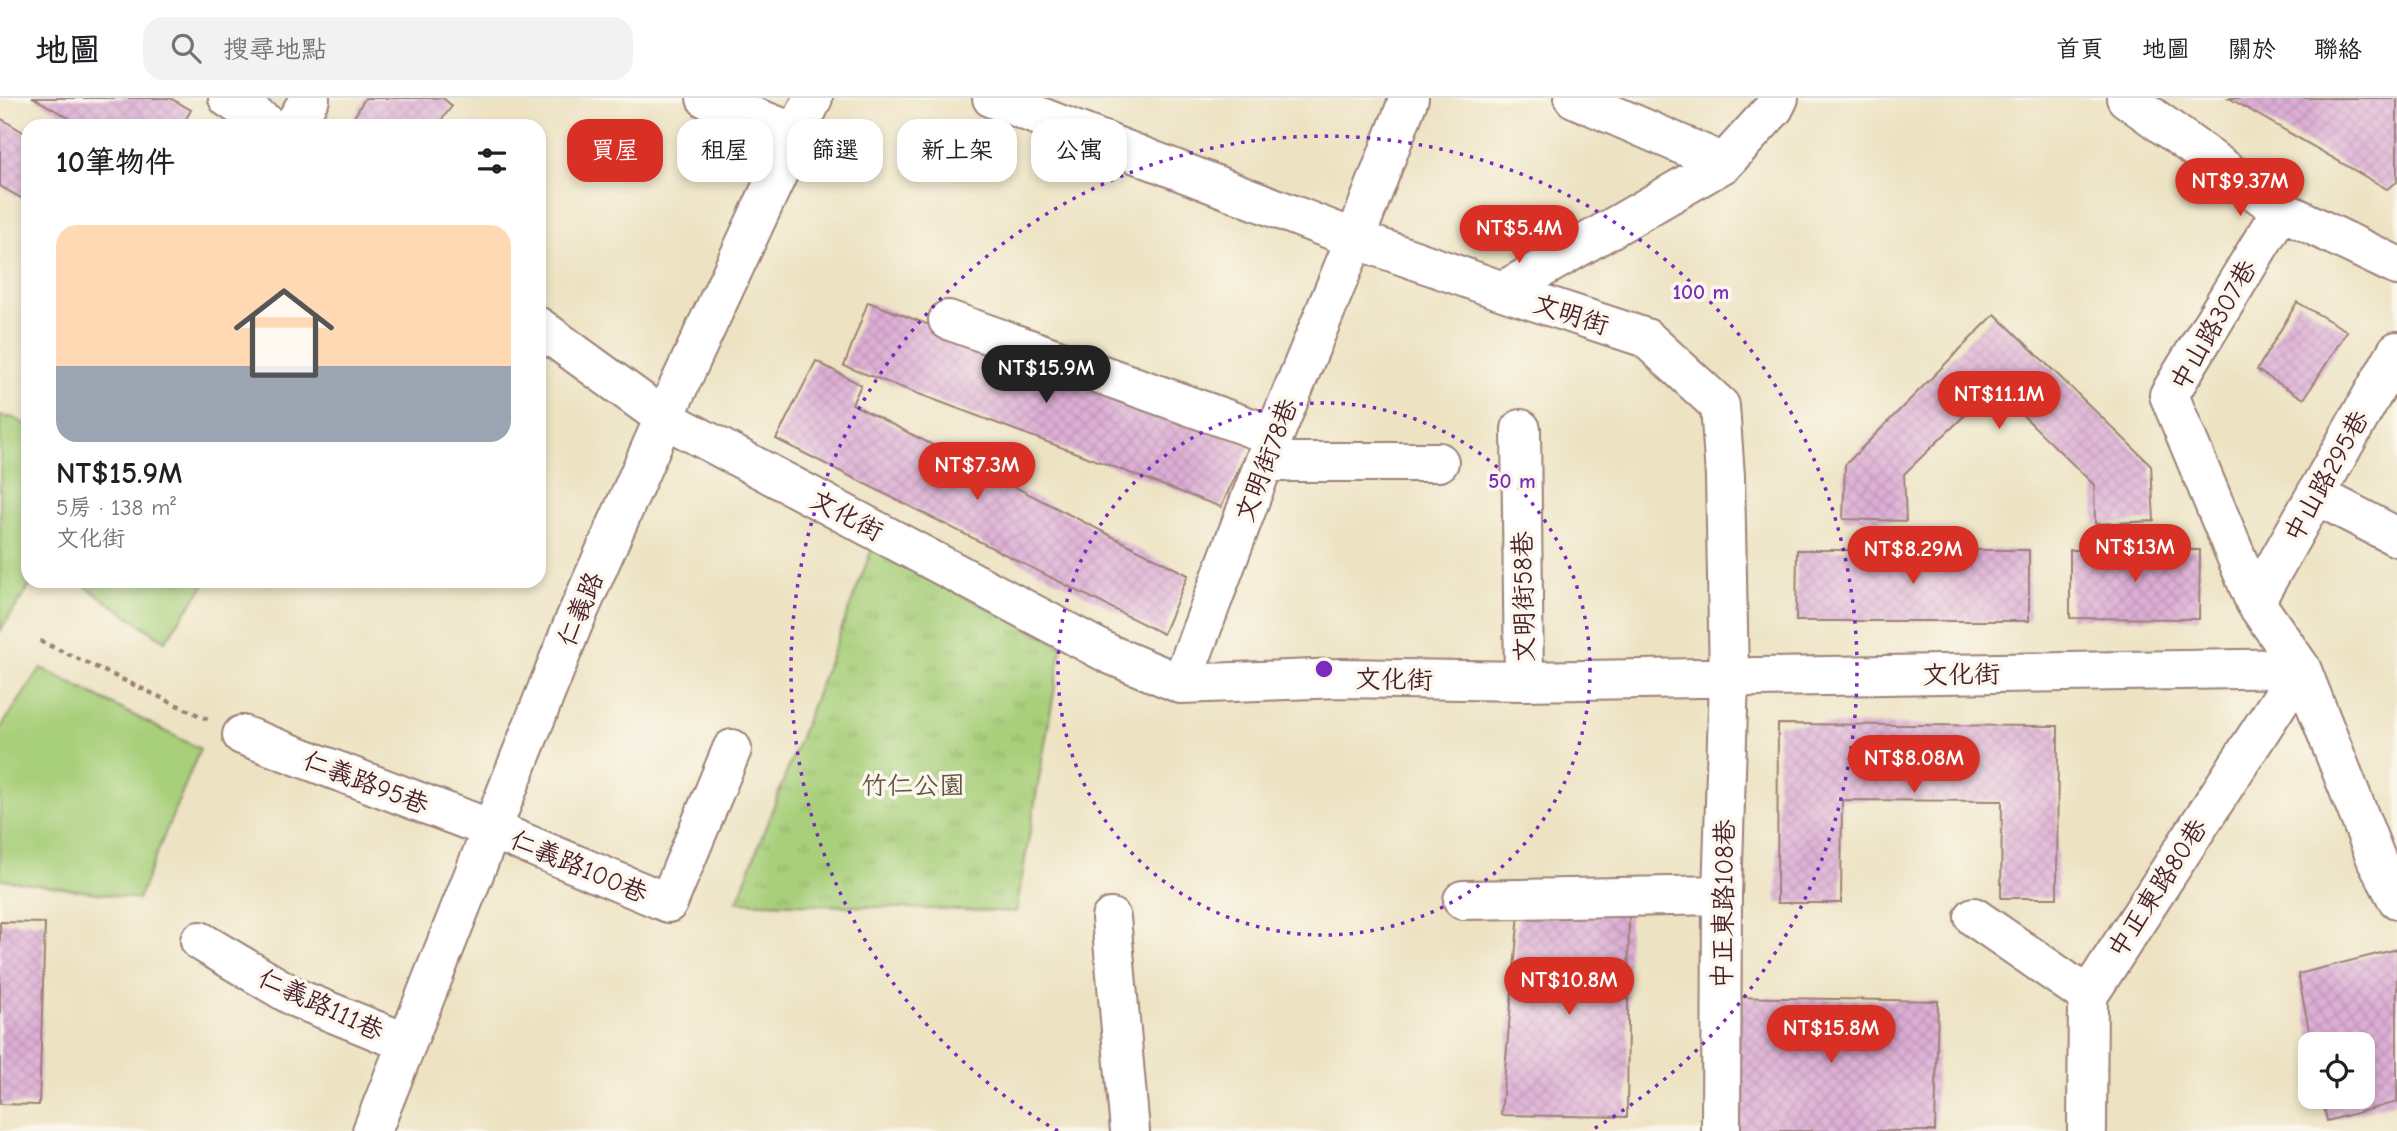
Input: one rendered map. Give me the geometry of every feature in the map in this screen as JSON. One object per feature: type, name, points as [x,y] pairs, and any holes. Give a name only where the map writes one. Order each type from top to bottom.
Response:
[{"type":"street","points":[[228,98],[260,119]]},
{"type":"street","points":[[297,119],[309,98]]},
{"type":"street","points":[[706,98],[787,130]]},
{"type":"street","name":"仁義路","points":[[804,119],[813,98]]},
{"type":"street","name":"文明街","points":[[992,98],[1355,239],[1646,338],[1720,406],[1725,476],[1729,678]]},
{"type":"street","name":"文明街78巷","points":[[1181,684],[1270,449],[1409,98]]},
{"type":"street","points":[[1574,98],[1724,163]]},
{"type":"street","points":[[1503,291],[1724,163],[1774,108],[1779,98]]},
{"type":"street","points":[[2126,98],[2281,211],[2397,266]]},
{"type":"street","name":"仁義路","points":[[372,1131],[573,624],[664,418],[787,157]]},
{"type":"street","name":"中山路307巷","points":[[2281,211],[2169,394],[2255,602],[2301,668],[2377,861],[2397,899]]},
{"type":"street","points":[[948,320],[1270,449],[1439,462]]},
{"type":"street","name":"文化街","points":[[546,332],[664,418],[1109,654],[1181,684],[1340,678],[1524,681],[2301,668]]},
{"type":"street","name":"中山路295巷","points":[[2255,602],[2397,351]]},
{"type":"street","name":"文明街58巷","points":[[1521,429],[1524,681]]},
{"type":"street","points":[[2316,495],[2397,537]]},
{"type":"street","name":"中正東路80巷","points":[[2088,996],[2301,668]]},
{"type":"street","name":"中正東路108巷","points":[[1721,1131],[1722,895],[1729,678]]},
{"type":"street","name":"仁義路95巷","points":[[242,735],[491,829]]},
{"type":"street","name":"仁義路100巷","points":[[491,829],[668,903],[732,749]]},
{"type":"street","points":[[1463,900],[1722,895]]},
{"type":"street","points":[[1974,917],[2088,996],[2087,1131]]},
{"type":"street","points":[[1111,918],[1130,1131]]},
{"type":"street","name":"仁義路111巷","points":[[200,941],[296,998],[407,1043]]},
{"type":"path","points":[[40,640],[242,735]]},
{"type":"green space","points":[[0,416],[21,422],[21,588],[28,588],[0,631]]},
{"type":"green space","name":"竹仁公園","points":[[872,549],[1062,646],[1016,912],[737,902]]},
{"type":"green space","points":[[87,588],[202,588],[165,641]]},
{"type":"green space","points":[[41,668],[200,749],[138,899],[0,879],[0,729]]},
{"type":"building","points":[[34,98],[170,98],[191,110],[186,119],[71,119]]},
{"type":"building","points":[[365,98],[443,98],[452,106],[442,119],[353,119]]},
{"type":"building","points":[[2229,98],[2397,98],[2397,182],[2387,189]]},
{"type":"building","points":[[0,118],[21,131],[21,198],[0,186]]},
{"type":"building","points":[[868,302],[1250,445],[1221,507],[844,366]]},
{"type":"building","points":[[2297,302],[2347,331],[2304,399],[2257,370]]},
{"type":"building","points":[[1995,314],[2151,465],[2154,521],[2095,524],[2094,485],[1994,387],[1904,474],[1906,521],[1843,519],[1845,465]]},
{"type":"building","points":[[816,361],[861,385],[852,404],[1188,575],[1163,634],[776,439]]},
{"type":"building","points":[[1797,550],[2029,550],[2029,621],[1796,621]]},
{"type":"building","points":[[2070,550],[2200,550],[2199,619],[2070,618]]},
{"type":"building","points":[[1778,724],[2058,726],[2057,898],[2001,898],[2002,801],[1842,800],[1841,903],[1777,903]]},
{"type":"building","points":[[1519,913],[1629,913],[1627,1117],[1501,1115]]},
{"type":"building","points":[[0,922],[45,923],[39,1105],[0,1104]]},
{"type":"building","points":[[2397,949],[2397,1102],[2375,1108],[2375,1032],[2309,1032],[2298,974]]},
{"type":"building","points":[[1729,997],[1938,1001],[1935,1131],[1726,1131]]},
{"type":"building","points":[[2324,1109],[2371,1109],[2327,1121]]}]
